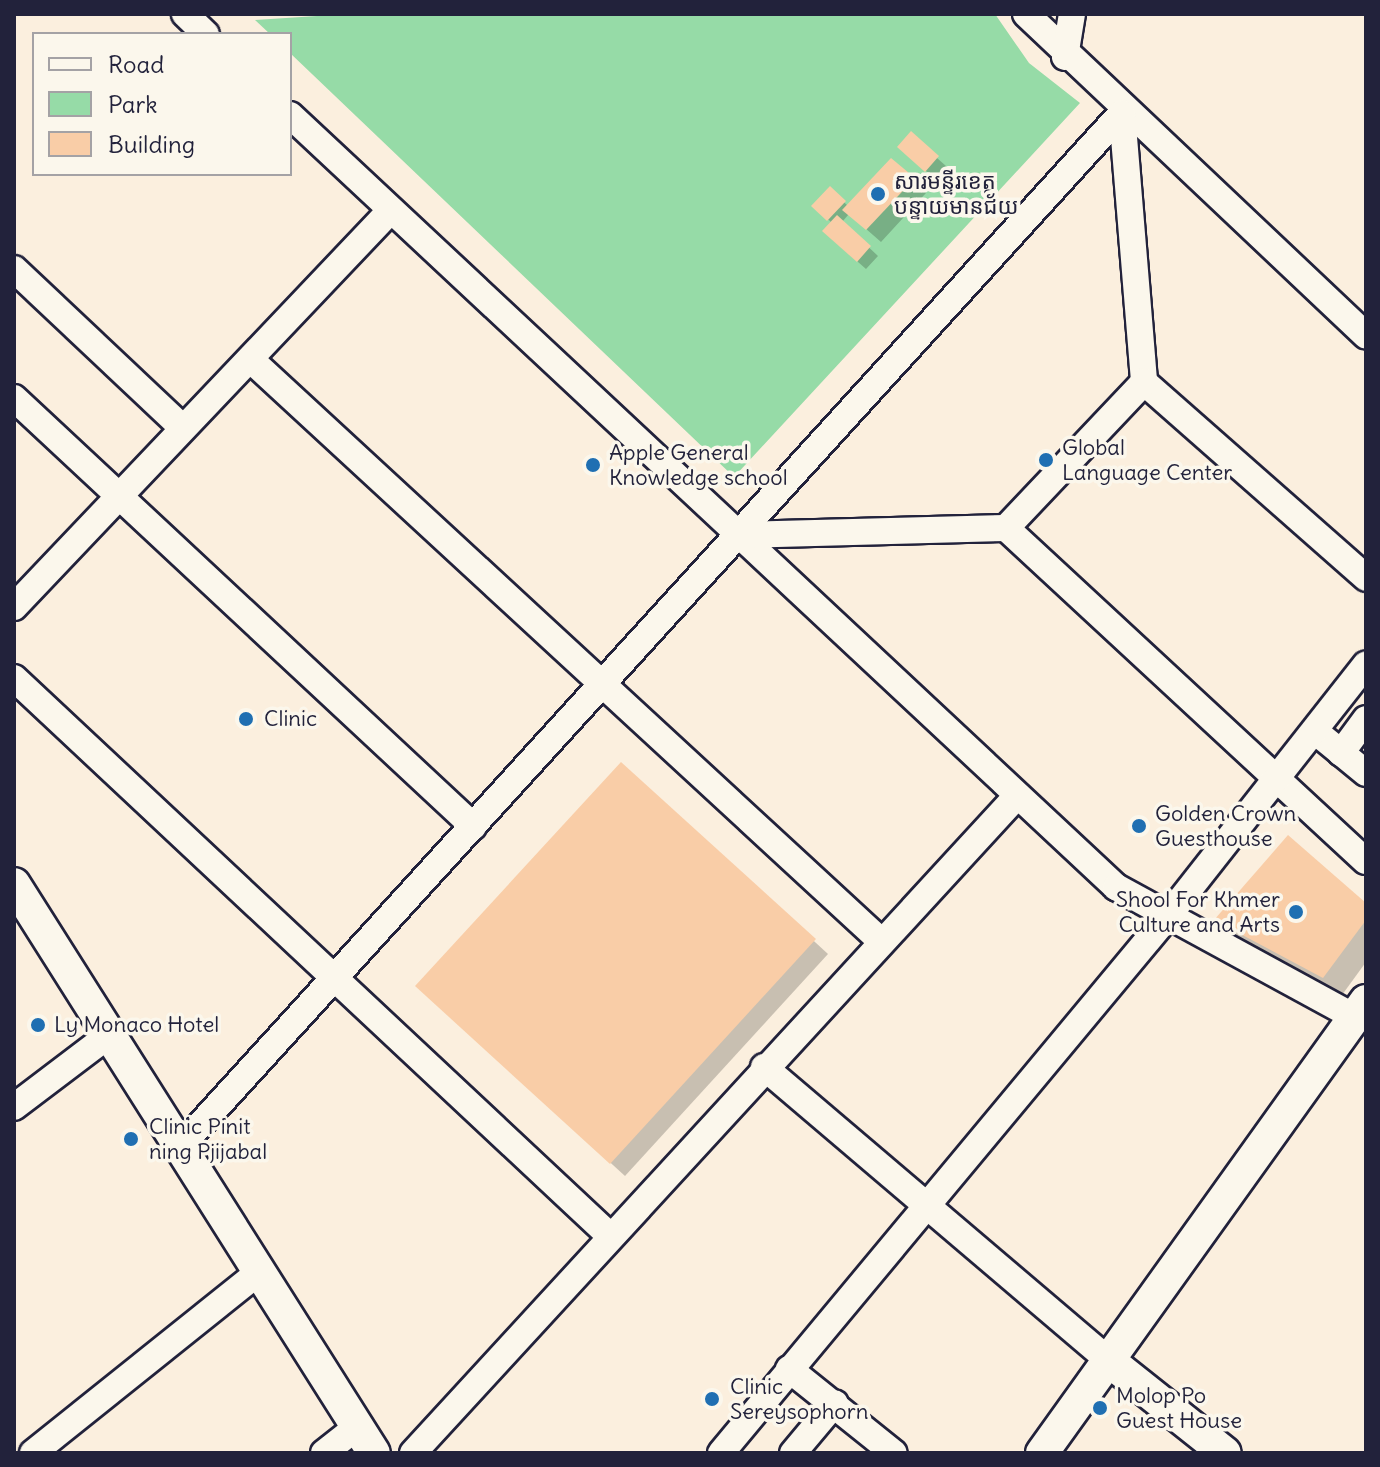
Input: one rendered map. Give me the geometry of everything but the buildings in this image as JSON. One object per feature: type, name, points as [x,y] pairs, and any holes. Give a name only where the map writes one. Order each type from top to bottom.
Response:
[{"type":"main road","points":[[14,884],[366,1440]]},
{"type":"main road","points":[[1042,1453],[1363,1005]]},
{"type":"main road","points":[[1108,1360],[1225,1453]]},
{"type":"street","points":[[185,14],[204,32]]},
{"type":"street","points":[[1026,14],[1122,113],[1366,336]]},
{"type":"street","points":[[1065,57],[1072,14]]},
{"type":"street","points":[[1122,113],[1144,382],[1366,578]]},
{"type":"street","points":[[181,1146],[1122,113]]},
{"type":"street","points":[[292,117],[1015,798],[1116,887],[1168,916],[1363,1005]]},
{"type":"street","points":[[14,607],[390,211]]},
{"type":"street","points":[[14,269],[183,428]]},
{"type":"street","points":[[250,359],[605,681],[881,941]]},
{"type":"street","points":[[1006,528],[1144,382]]},
{"type":"street","points":[[14,398],[473,826]]},
{"type":"street","points":[[739,535],[1006,528],[1276,782],[1366,861]]},
{"type":"street","points":[[721,1453],[922,1205],[1168,916],[1316,732],[1357,699],[1366,664]]},
{"type":"street","points":[[14,678],[608,1234]]},
{"type":"street","points":[[1341,753],[1366,719]]},
{"type":"street","points":[[1316,732],[1366,773]]},
{"type":"street","points":[[413,1453],[608,1234],[1015,798]]},
{"type":"street","points":[[14,1107],[109,1035]]},
{"type":"street","points":[[764,1067],[922,1205],[1108,1360]]},
{"type":"street","points":[[33,1453],[259,1272]]},
{"type":"street","points":[[789,1369],[894,1453]]},
{"type":"street","points":[[793,1453],[835,1403]]},
{"type":"street","points":[[324,1453],[366,1440]]},
{"type":"green space","points":[[348,14],[995,14],[1029,63],[1080,103],[734,477],[292,55],[292,32],[268,32],[255,20]]},
{"type":"place","name":"សារមន្ទីរខេត្ត បន្ទាយមានជ័យ","points":[[878,194]]},
{"type":"place","name":"Global Language Center","points":[[1046,460]]},
{"type":"place","name":"Apple General Knowledge school","points":[[593,465]]},
{"type":"place","name":"Clinic","points":[[246,719]]},
{"type":"place","name":"Golden Crown Guesthouse","points":[[1139,826]]},
{"type":"place","name":"Shool For Khmer Culture and Arts","points":[[1296,912]]},
{"type":"place","name":"Ly Monaco Hotel","points":[[38,1025]]},
{"type":"place","name":"Clinic Pinit ning Pjijabal","points":[[131,1139]]},
{"type":"place","name":"Clinic Sereysophorn","points":[[712,1399]]},
{"type":"place","name":"Molop Po Guest House","points":[[1100,1408]]}]
